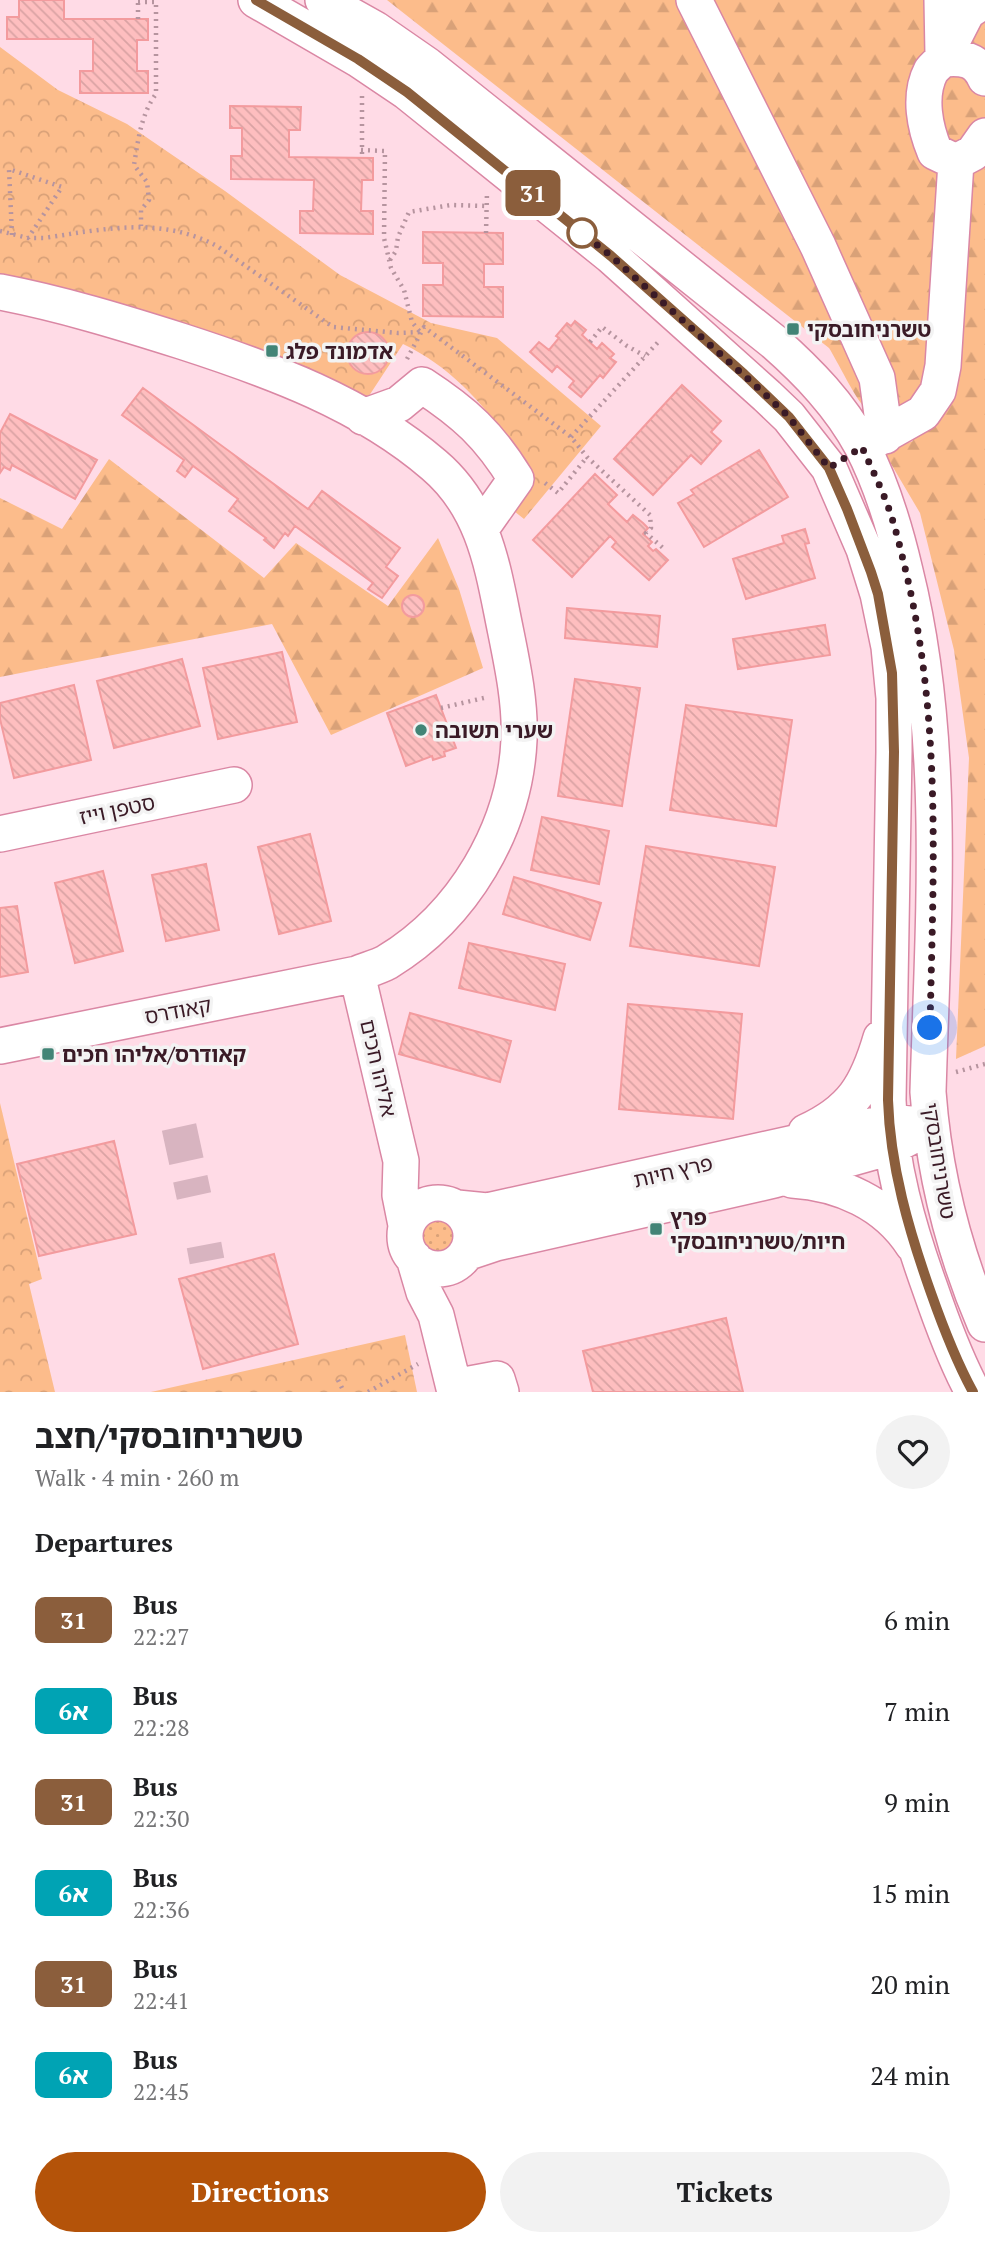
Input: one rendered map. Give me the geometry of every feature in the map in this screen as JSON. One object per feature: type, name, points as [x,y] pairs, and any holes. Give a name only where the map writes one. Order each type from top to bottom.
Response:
[{"type":"street","name":"טשרניחובסקי","points":[[256,0],[407,92],[630,273],[789,417],[829,468],[863,549],[874,583],[889,647],[892,673],[894,752],[890,1135],[916,1249],[950,1344],[971,1390]]},
{"type":"street","name":"טשרניחובסקי","points":[[323,0],[375,29],[427,65],[774,342],[822,388],[845,418],[874,442],[920,640],[928,697],[934,847],[928,1091],[931,1126],[937,1172],[952,1232],[985,1324]]},
{"type":"street","points":[[694,0],[818,246],[877,378],[874,442]]},
{"type":"street","points":[[942,0],[943,59]]},
{"type":"street","points":[[829,468],[923,413],[938,391],[975,153],[935,152],[925,128],[925,95],[931,71],[943,59],[967,12],[985,0]]},
{"type":"street","points":[[943,59],[963,57],[982,71],[985,78]]},
{"type":"street","points":[[0,292],[96,314],[246,362],[313,390],[410,446],[451,481],[473,511],[496,586],[515,692],[519,739],[506,811],[485,861],[458,897],[418,939],[385,963],[357,974]]},
{"type":"street","points":[[363,417],[399,404],[422,385],[474,424],[498,450],[516,479],[480,530]]},
{"type":"street","name":"סטפן וייז","points":[[0,834],[234,785]]},
{"type":"street","name":"קאודרס","points":[[0,1046],[357,974]]},
{"type":"street","name":"אליהו חכים","points":[[357,974],[401,1161],[400,1195],[410,1242],[424,1292],[436,1315],[452,1379]]},
{"type":"street","points":[[752,1154],[813,1129],[850,1104],[867,1078],[890,1008]]},
{"type":"street","points":[[890,1135],[931,1126]]},
{"type":"street","name":"פרץ חיות","points":[[451,1206],[471,1211],[486,1211],[752,1154],[890,1135]]},
{"type":"street","name":"פרץ חיות","points":[[462,1258],[496,1243],[774,1180],[890,1135]]},
{"type":"street","points":[[401,1161],[466,1217],[470,1228],[471,1240],[436,1315]]},
{"type":"street","points":[[774,1180],[815,1182],[853,1194],[893,1221],[916,1249]]},
{"type":"street","points":[[557,1197],[571,1205],[582,1225]]},
{"type":"street","points":[[451,1206],[430,1204],[419,1209],[410,1242],[423,1265],[447,1267],[462,1258]]},
{"type":"street","points":[[452,1379],[497,1379],[501,1392]]},
{"type":"path","points":[[138,19],[138,1],[156,2],[156,94],[149,103],[139,135],[134,165],[147,182],[149,200],[141,210],[141,226]]},
{"type":"path","points":[[362,158],[362,95],[376,71]]},
{"type":"path","points":[[361,150],[384,151],[384,238],[391,268],[404,290],[412,322],[421,332]]},
{"type":"path","points":[[12,235],[9,169],[62,187],[28,238]]},
{"type":"path","points":[[486,197],[486,233]]},
{"type":"path","points":[[389,261],[396,251],[398,237],[409,212],[451,205],[486,206]]},
{"type":"path","points":[[0,232],[28,238],[141,226],[179,230],[217,246],[333,327],[398,333],[421,332]]},
{"type":"path","points":[[404,365],[424,327],[571,437],[587,457],[650,516],[651,528],[646,533],[663,548]]},
{"type":"path","points":[[590,342],[602,327],[645,356]]},
{"type":"path","points":[[571,437],[656,343]]},
{"type":"path","points":[[546,483],[558,493],[587,457]]},
{"type":"path","points":[[613,491],[618,485]]},
{"type":"path","points":[[643,523],[650,516]]},
{"type":"path","points":[[441,708],[515,692]]},
{"type":"path","points":[[963,1070],[985,1064]]},
{"type":"path","points":[[368,1392],[412,1365],[452,1379]]},
{"type":"path","points":[[338,1380],[344,1392]]},
{"type":"green space","points":[[387,0],[985,0],[985,1046],[956,1059],[969,758],[954,650],[920,513],[884,452],[913,441],[891,401],[873,406],[863,405],[829,348]]},
{"type":"green space","points":[[0,47],[58,90],[127,124],[340,275],[431,323],[497,338],[601,426],[524,519],[504,503],[533,473],[491,417],[460,383],[424,355],[403,344],[363,405],[0,277]]},
{"type":"green space","points":[[109,459],[264,578],[296,543],[388,606],[438,538],[459,589],[483,668],[331,735],[272,624],[0,677],[0,498],[62,529]]},
{"type":"green space","points":[[0,1103],[42,1279],[29,1284],[55,1392],[0,1392]]},
{"type":"green space","points":[[438,1219],[449,1224],[454,1235],[449,1246],[438,1251],[427,1246],[422,1235],[427,1224]]},
{"type":"green space","points":[[405,1335],[417,1392],[151,1392]]},
{"type":"building","points":[[19,0],[64,0],[64,19],[148,19],[148,40],[137,40],[137,71],[148,71],[148,93],[80,93],[80,71],[93,71],[93,39],[7,39],[7,17],[19,17]]},
{"type":"building","points":[[230,106],[301,107],[300,130],[289,130],[289,157],[373,158],[373,180],[362,180],[361,211],[373,211],[373,234],[300,233],[300,211],[313,211],[314,180],[231,179],[231,156],[242,156],[242,128],[230,128]]},
{"type":"building","points":[[423,232],[503,233],[503,264],[484,264],[484,287],[503,287],[503,317],[423,316],[423,285],[443,285],[443,263],[423,263]]},
{"type":"building","points":[[575,321],[586,330],[582,335],[597,349],[602,343],[614,354],[610,358],[616,362],[603,378],[600,375],[581,397],[569,387],[574,381],[557,366],[552,372],[530,352],[539,342],[549,350],[567,323],[571,326]]},
{"type":"building","points":[[368,332],[383,338],[389,353],[383,368],[368,374],[353,368],[347,353],[353,338]]},
{"type":"building","points":[[682,385],[721,421],[711,432],[721,441],[701,464],[691,455],[653,495],[614,459]]},
{"type":"building","points":[[143,388],[308,509],[322,491],[400,548],[386,567],[398,576],[382,598],[368,589],[373,583],[295,526],[288,536],[285,533],[274,548],[264,540],[266,538],[229,511],[238,499],[193,466],[185,477],[177,471],[184,460],[122,415]]},
{"type":"building","points":[[10,414],[97,460],[75,499],[12,465],[10,470],[4,467],[0,473],[0,433]]},
{"type":"building","points":[[759,450],[788,497],[704,547],[678,503],[694,494],[691,490]]},
{"type":"building","points":[[595,474],[617,495],[608,504],[627,522],[633,515],[643,523],[648,528],[643,534],[652,542],[648,546],[653,551],[656,549],[668,560],[649,580],[612,547],[616,542],[610,536],[572,577],[533,540]]},
{"type":"building","points":[[805,529],[809,543],[805,544],[815,578],[746,599],[733,559],[784,543],[782,536]]},
{"type":"building","points":[[413,595],[421,598],[424,606],[421,614],[413,617],[405,614],[402,606],[405,598]]},
{"type":"building","points":[[567,608],[660,616],[657,647],[565,638]]},
{"type":"building","points":[[825,625],[830,655],[738,669],[733,639]]},
{"type":"building","points":[[282,652],[297,722],[218,739],[203,668]]},
{"type":"building","points":[[182,659],[200,726],[114,748],[97,681]]},
{"type":"building","points":[[575,679],[640,688],[622,806],[558,796]]},
{"type":"building","points":[[74,685],[91,760],[14,778],[0,719],[0,703]]},
{"type":"building","name":"שערי תשובה","points":[[436,695],[456,748],[444,752],[445,756],[433,760],[432,756],[406,766],[387,713]]},
{"type":"building","points":[[686,705],[792,720],[776,826],[670,810]]},
{"type":"building","points":[[542,817],[609,831],[599,884],[531,870]]},
{"type":"building","points":[[310,834],[331,921],[279,934],[258,847]]},
{"type":"building","points":[[646,846],[775,867],[759,966],[630,946]]},
{"type":"building","points":[[206,864],[219,930],[166,941],[152,875]]},
{"type":"building","points":[[103,871],[123,951],[75,963],[55,883]]},
{"type":"building","points":[[514,877],[601,903],[590,940],[503,914]]},
{"type":"building","points":[[17,906],[28,972],[0,977],[0,908]]},
{"type":"building","points":[[469,943],[565,964],[555,1010],[459,988]]},
{"type":"building","points":[[628,1004],[742,1014],[733,1119],[619,1109]]},
{"type":"building","points":[[410,1013],[511,1041],[500,1082],[399,1054]]},
{"type":"building","points":[[114,1141],[136,1234],[39,1256],[17,1164]]},
{"type":"building","points":[[274,1254],[298,1344],[203,1369],[179,1279]]},
{"type":"building","points":[[726,1318],[743,1392],[593,1392],[583,1351]]},
{"type":"tunnel","points":[[179,1127],[194,1196]]},
{"type":"tunnel","points":[[204,1245],[207,1261]]},
{"type":"bus line","name":"31","points":[[256,0],[358,59],[407,92],[611,256],[789,417],[829,468],[863,549],[878,594],[892,673],[894,752],[888,1100],[891,1147],[916,1249],[950,1344],[973,1392]]},
{"type":"place","name":"טשרניחובסקי","points":[[793,329]]},
{"type":"place","name":"אדמונד פלג","points":[[272,351]]},
{"type":"place","name":"שערי תשובה","points":[[421,730]]},
{"type":"place","name":"קאודרס/אליהו חכים","points":[[48,1054]]},
{"type":"place","name":"פרץ חיות/טשרניחובסקי","points":[[656,1229]]},
{"type":"route","points":[[582,233],[575,227],[744,374],[789,417],[829,468],[862,447],[885,498],[910,588],[928,697],[934,847],[930,1028]]}]
